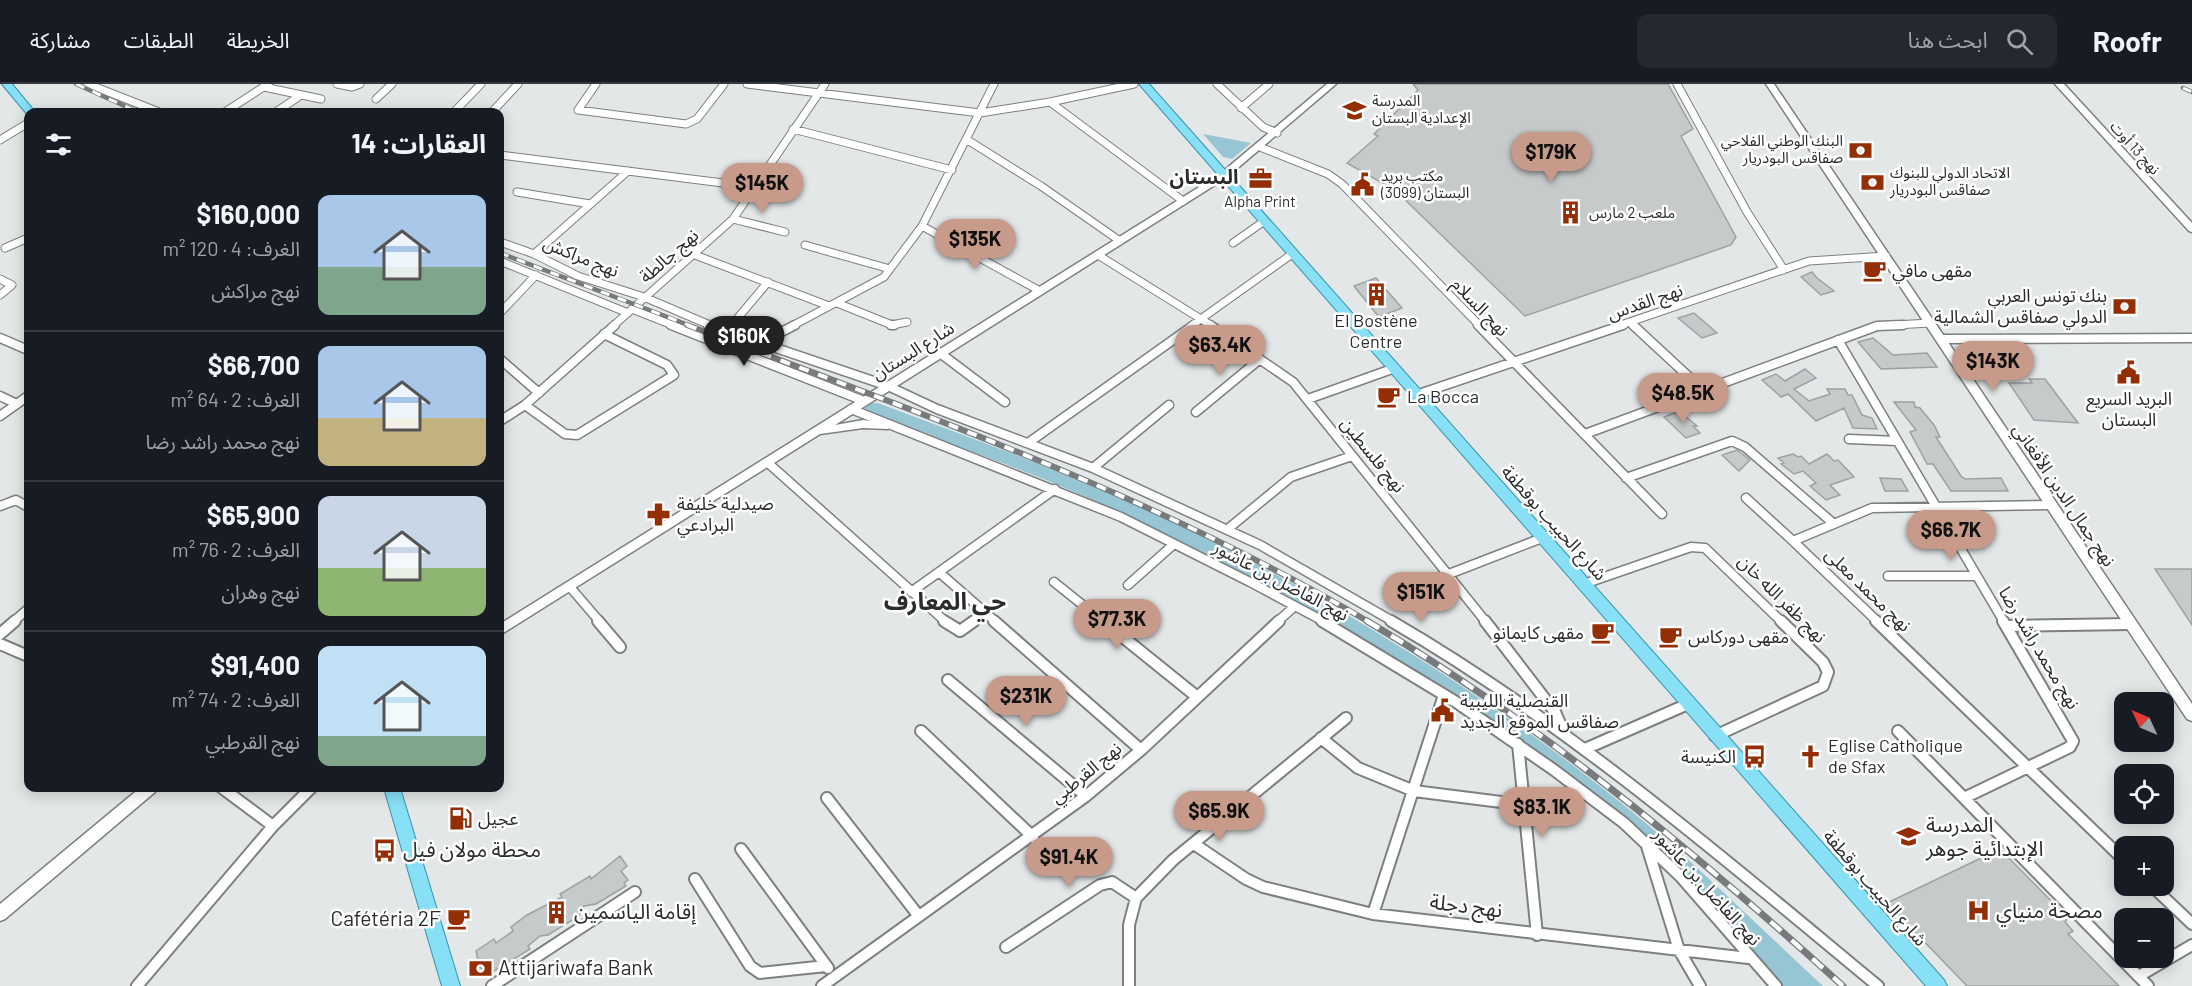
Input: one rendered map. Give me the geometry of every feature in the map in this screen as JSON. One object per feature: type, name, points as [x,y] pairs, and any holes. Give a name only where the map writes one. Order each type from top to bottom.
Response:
[{"type":"main road","points":[[7,84],[27,108]]},
{"type":"main road","name":"شارع الحبيب بوقطفة","points":[[1144,84],[1715,736],[1938,986]]},
{"type":"main road","name":"شارع البستان","points":[[504,627],[1223,176],[1277,133],[1332,84]]},
{"type":"main road","name":"نهج جمال الدين الأفغاني","points":[[1770,84],[2192,716]]},
{"type":"main road","name":"نهج 13 أوت","points":[[2059,84],[2192,229]]},
{"type":"main road","points":[[813,434],[863,424],[884,426]]},
{"type":"main road","points":[[0,914],[145,792]]},
{"type":"main road","points":[[393,792],[451,986]]},
{"type":"street","points":[[88,84],[149,108]]},
{"type":"street","points":[[337,84],[352,87],[360,84]]},
{"type":"street","points":[[376,99],[392,84]]},
{"type":"street","points":[[458,108],[481,84]]},
{"type":"street","points":[[496,108],[518,84]]},
{"type":"street","points":[[597,84],[578,110],[686,124],[697,119],[724,84]]},
{"type":"street","points":[[750,84],[980,113],[1050,102],[1134,84]]},
{"type":"street","name":"نهج جالطة","points":[[504,418],[539,393],[733,219],[825,84]]},
{"type":"street","points":[[762,342],[878,282],[890,269],[922,226],[994,84]]},
{"type":"street","points":[[1218,84],[1263,127],[1277,133]]},
{"type":"street","points":[[1242,108],[1269,84]]},
{"type":"street","points":[[1677,84],[1751,219],[1784,270]]},
{"type":"street","points":[[234,108],[267,85],[321,99]]},
{"type":"street","points":[[282,108],[301,95]]},
{"type":"street","points":[[1050,102],[1183,201]]},
{"type":"street","points":[[0,140],[24,125]]},
{"type":"street","points":[[794,129],[952,170]]},
{"type":"street","points":[[966,139],[1041,186],[1120,241]]},
{"type":"street","name":"نهج السلام","points":[[1260,147],[1328,174],[1342,184],[1512,362],[1662,514]]},
{"type":"street","points":[[504,155],[755,187]]},
{"type":"street","points":[[534,254],[628,171]]},
{"type":"street","points":[[517,192],[590,204]]},
{"type":"street","points":[[733,219],[785,232]]},
{"type":"street","points":[[1233,243],[1263,222]]},
{"type":"street","points":[[922,226],[1040,291]]},
{"type":"street","points":[[5,248],[24,240]]},
{"type":"street","name":"نهج مراكش","points":[[504,243],[534,254],[578,276],[644,297],[726,332],[762,342],[888,386],[937,409],[1093,468],[1229,528],[1327,582],[1417,636],[1585,749],[1667,812],[1878,986]]},
{"type":"street","points":[[806,245],[890,269]]},
{"type":"street","points":[[1028,443],[1292,254]]},
{"type":"street","points":[[695,255],[892,325],[908,322]]},
{"type":"street","name":"نهج فلسطين","points":[[1098,255],[1293,382],[1449,574],[1555,712],[1565,735]]},
{"type":"street","name":"نهج القدس","points":[[1416,394],[1815,259],[1886,256]]},
{"type":"street","points":[[504,263],[864,401]]},
{"type":"street","points":[[504,309],[536,275]]},
{"type":"street","points":[[0,279],[12,285],[0,295]]},
{"type":"street","points":[[726,332],[768,282]]},
{"type":"street","points":[[1585,434],[1881,325],[1930,322]]},
{"type":"street","points":[[1630,323],[1702,389]]},
{"type":"street","points":[[525,405],[565,435],[577,435],[674,375],[667,365],[604,334]]},
{"type":"street","points":[[0,338],[24,348]]},
{"type":"street","points":[[1941,339],[2192,338]]},
{"type":"street","name":"نهج محمد راشد رضا","points":[[1838,340],[2073,741],[2070,747],[2027,767]]},
{"type":"street","points":[[940,353],[1005,402]]},
{"type":"street","points":[[1196,412],[1260,359]]},
{"type":"street","points":[[504,362],[539,393]]},
{"type":"street","points":[[1308,399],[1392,369]]},
{"type":"street","points":[[0,396],[17,404]]},
{"type":"street","points":[[0,416],[24,399]]},
{"type":"street","points":[[1093,468],[1169,405]]},
{"type":"street","name":"نهج الفاضل بن عاشور","points":[[851,409],[884,426],[1055,489],[1228,569],[1444,694],[1518,744],[1646,842],[1671,866],[1748,958],[1776,986]]},
{"type":"street","points":[[1849,439],[1898,441]]},
{"type":"street","points":[[1626,478],[1732,441],[1745,447],[1834,524]]},
{"type":"street","points":[[1229,528],[1291,477],[1352,456]]},
{"type":"street","points":[[767,462],[950,626],[960,631],[985,613]]},
{"type":"street","points":[[911,592],[1055,489]]},
{"type":"street","points":[[1746,498],[1793,540]]},
{"type":"street","points":[[0,506],[16,500],[24,503]]},
{"type":"street","name":"نهج محمد معلى","points":[[2050,505],[1872,508],[1793,540],[2114,850]]},
{"type":"street","points":[[1449,574],[1542,538]]},
{"type":"street","points":[[1128,585],[1174,544]]},
{"type":"street","name":"نهج ظفر الله خان","points":[[1584,584],[1691,547],[1705,548],[1823,662],[1828,672],[1823,687],[1715,736]]},
{"type":"street","points":[[939,573],[1141,750]]},
{"type":"street","points":[[1888,576],[1975,576]]},
{"type":"street","points":[[1054,582],[1197,696]]},
{"type":"street","points":[[570,586],[620,647]]},
{"type":"street","name":"نهج القرطبي","points":[[822,986],[918,915],[1033,837],[1086,796],[1141,750],[1295,606]]},
{"type":"street","points":[[0,634],[24,613]]},
{"type":"street","points":[[2006,626],[2131,624]]},
{"type":"street","points":[[0,644],[24,654]]},
{"type":"street","points":[[948,680],[1086,796]]},
{"type":"street","points":[[1373,914],[1444,694]]},
{"type":"street","points":[[1585,749],[1688,704]]},
{"type":"street","points":[[1130,986],[1129,925],[1136,898],[1158,874],[1346,718]]},
{"type":"street","points":[[921,731],[1033,837]]},
{"type":"street","points":[[1898,731],[2148,986]]},
{"type":"street","points":[[1321,738],[1358,768],[1414,791],[1525,805]]},
{"type":"street","points":[[1518,744],[1537,935]]},
{"type":"street","points":[[1964,798],[2027,767]]},
{"type":"street","points":[[227,792],[273,826]]},
{"type":"street","points":[[137,986],[273,826],[307,792]]},
{"type":"street","points":[[828,798],[918,915]]},
{"type":"street","points":[[1646,842],[1679,950],[1700,986]]},
{"type":"street","name":"نهج دجلة","points":[[1194,844],[1246,879],[1263,887],[1373,914],[1748,958]]},
{"type":"street","points":[[741,849],[834,976]]},
{"type":"street","points":[[695,879],[750,966],[760,973],[826,966]]},
{"type":"street","points":[[1006,947],[1100,885],[1112,882],[1136,898]]},
{"type":"street","points":[[492,986],[635,892]]},
{"type":"street","points":[[2163,896],[2192,924]]},
{"type":"street","points":[[2139,976],[2192,945]]},
{"type":"shaded area","points":[[1203,134],[1251,143],[1232,159],[1223,157]]},
{"type":"shaded area","points":[[872,403],[878,403],[1021,457],[1161,516],[1286,580],[1408,651],[1525,730],[1636,815],[1708,878],[1823,986],[1782,986],[1745,947],[1658,846],[1638,828],[1506,731],[1387,653],[1264,583],[1137,520],[1021,470],[866,414],[865,408]]},
{"type":"building","name":"ملعب 2 مارس","points":[[1413,84],[1668,84],[1693,129],[1681,136],[1736,237],[1731,245],[1525,316],[1395,190],[1347,163],[1378,136],[1374,134],[1418,90]]},
{"type":"building","points":[[1812,272],[1834,291],[1821,295],[1801,277]]},
{"type":"building","name":"El Bostène Centre","points":[[1376,278],[1402,308],[1379,317],[1354,286]]},
{"type":"building","points":[[1694,313],[1717,333],[1702,338],[1678,318]]},
{"type":"building","points":[[1873,338],[1893,355],[1927,353],[1937,367],[1881,369],[1858,342]]},
{"type":"building","points":[[1805,369],[1816,378],[1794,389],[1809,401],[1830,394],[1827,389],[1845,389],[1848,395],[1852,395],[1862,415],[1872,418],[1877,429],[1853,428],[1844,408],[1816,421],[1788,394],[1781,397],[1762,380],[1776,374],[1785,381]]},
{"type":"building","points":[[2029,379],[2045,379],[2078,423],[2034,420],[2009,383],[2032,383]]},
{"type":"building","points":[[1894,402],[1914,402],[1915,407],[1920,408],[1934,425],[1940,437],[1936,437],[1961,476],[1965,479],[2001,478],[2008,491],[1951,491],[1933,464],[1927,464],[1910,432],[1916,430]]},
{"type":"building","points":[[1679,411],[1697,426],[1693,426],[1700,433],[1686,438],[1664,417]]},
{"type":"building","points":[[1737,450],[1750,460],[1739,471],[1722,455]]},
{"type":"building","points":[[1793,454],[1801,456],[1809,464],[1827,454],[1834,461],[1838,460],[1854,477],[1830,485],[1840,495],[1826,500],[1810,486],[1816,483],[1803,471],[1794,474],[1781,464],[1784,463],[1778,458]]},
{"type":"building","points":[[1880,478],[1901,479],[1908,491],[1885,491]]},
{"type":"building","points":[[2155,569],[2192,569],[2192,625]]},
{"type":"building","name":"مصحة منياي","points":[[2000,849],[2068,918],[2065,922],[2073,931],[2068,934],[2119,986],[1967,986],[1887,903]]},
{"type":"building","name":"إقامة الياسمين","points":[[620,856],[627,866],[621,871],[628,880],[624,883],[626,886],[596,904],[584,906],[579,916],[548,935],[540,936],[528,946],[530,949],[491,973],[480,968],[476,951],[494,939],[496,943],[513,931],[511,927],[527,915],[562,897],[560,894],[590,876],[591,879]]},
{"type":"railway","points":[[76,84],[129,108]]},
{"type":"railway","points":[[2183,88],[2192,92]]},
{"type":"railway","points":[[504,255],[691,326]]},
{"type":"railway","points":[[687,325],[948,424],[1120,495],[1287,576],[1369,622]]},
{"type":"railway","points":[[1367,621],[1495,703],[1614,792],[1729,886],[1843,986]]},
{"type":"place","name":"المدرسة الإعدادية البستان","points":[[1354,110]]},
{"type":"place","name":"البنك الوطني الفلاحي صفاقس البودريار","points":[[1861,150]]},
{"type":"place","name":"Alpha Print","points":[[1260,178]]},
{"type":"place","name":"الاتحاد الدولي للبنوك صفاقس البودريار","points":[[1872,182]]},
{"type":"place","name":"مكتب بريد البستان (3099)","points":[[1363,185]]},
{"type":"place","name":"ملعب 2 مارس","points":[[1571,213]]},
{"type":"place","name":"مقهى مافي","points":[[1874,271]]},
{"type":"place","name":"El Bostène Centre","points":[[1376,295]]},
{"type":"place","name":"بنك تونس العربي الدولي صفاقس الشمالية","points":[[2125,306]]},
{"type":"place","name":"البريد السريع البستان","points":[[2129,373]]},
{"type":"place","name":"La Bocca","points":[[1389,397]]},
{"type":"place","name":"صيدلية خليفة البرادعي","points":[[659,514]]},
{"type":"place","name":"مقهى كايمانو","points":[[1602,633]]},
{"type":"place","name":"مقهى دوركاس","points":[[1670,637]]},
{"type":"place","name":"القنصلية الليبية صفاقس الموقع الجديد","points":[[1442,711]]},
{"type":"place","name":"Eglise Catholique de Sfax","points":[[1810,756]]},
{"type":"place","name":"الكنيسة","points":[[1754,757]]},
{"type":"place","name":"عجيل","points":[[460,819]]},
{"type":"place","name":"المدرسة الإبتدائية جوهر","points":[[1908,837]]},
{"type":"place","name":"محطة مولان فيل","points":[[385,850]]},
{"type":"place","name":"مصحة منياي","points":[[1978,911]]},
{"type":"place","name":"إقامة الياسمين","points":[[556,912]]},
{"type":"place","name":"Cafétéria 2F","points":[[459,919]]},
{"type":"place","name":"Attijariwafa Bank","points":[[480,968]]},
{"type":"district","name":"البستان","points":[[1204,177]]},
{"type":"district","name":"حي المعارف","points":[[945,602]]}]
